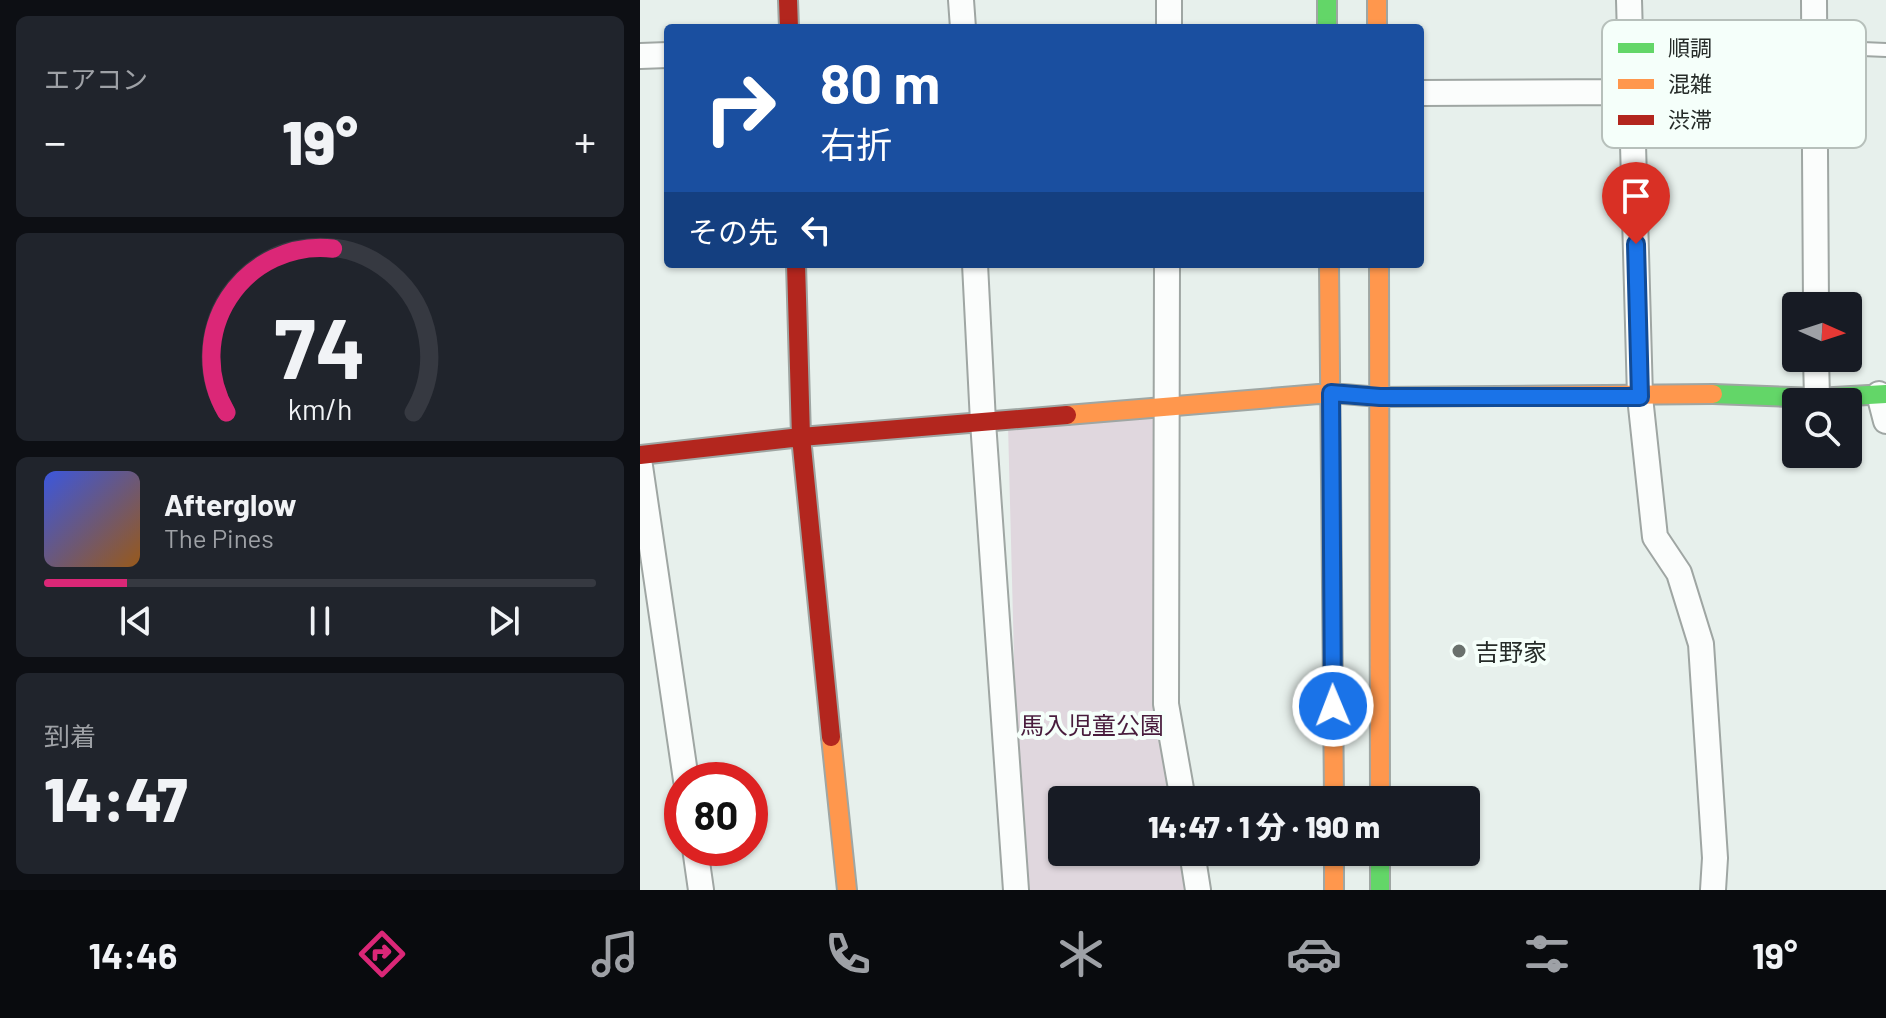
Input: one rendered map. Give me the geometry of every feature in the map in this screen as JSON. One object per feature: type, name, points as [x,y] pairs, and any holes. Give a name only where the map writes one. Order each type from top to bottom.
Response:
[{"type":"main road","points":[[788,0],[789,24]]},
{"type":"main road","points":[[1327,0],[1327,24]]},
{"type":"main road","points":[[1377,0],[1377,24]]},
{"type":"main road","points":[[796,268],[801,437],[847,890]]},
{"type":"main road","points":[[1329,268],[1334,786]]},
{"type":"main road","points":[[1379,268],[1380,786]]},
{"type":"main road","points":[[640,455],[801,437],[1331,393],[1380,397],[1729,394],[1782,396]]},
{"type":"main road","points":[[1862,395],[1882,394]]},
{"type":"main road","points":[[1334,866],[1334,890]]},
{"type":"main road","points":[[1380,866],[1380,890]]},
{"type":"street","points":[[961,0],[963,24]]},
{"type":"street","points":[[1169,0],[1169,24]]},
{"type":"street","points":[[1629,0],[1630,20]]},
{"type":"street","points":[[1814,0],[1814,20]]},
{"type":"street","points":[[640,56],[664,55]]},
{"type":"street","points":[[1424,93],[1602,92]]},
{"type":"street","points":[[1633,148],[1640,397],[1655,537],[1679,573],[1701,644],[1715,858],[1713,890]]},
{"type":"street","points":[[1815,148],[1816,292]]},
{"type":"street","points":[[975,268],[1016,890]]},
{"type":"street","points":[[1167,268],[1166,704],[1181,786]]},
{"type":"street","points":[[1882,394],[1886,421]]},
{"type":"street","points":[[640,466],[683,762]]},
{"type":"street","points":[[698,866],[701,890]]},
{"type":"street","points":[[1194,866],[1198,890]]},
{"type":"lane","points":[[1866,49],[1886,50]]},
{"type":"green space","name":"馬入児童公園","points":[[1160,417],[1182,786],[1048,786],[1048,866],[1194,866],[1198,890],[1020,890],[1008,425]]},
{"type":"traffic: fast","points":[[1327,0],[1327,24]]},
{"type":"traffic: fast","points":[[1713,394],[1817,398],[1886,394]]},
{"type":"traffic: fast","points":[[1380,866],[1380,890]]},
{"type":"traffic: slow","points":[[1377,0],[1377,24]]},
{"type":"traffic: slow","points":[[1329,268],[1334,786]]},
{"type":"traffic: slow","points":[[1379,268],[1380,786]]},
{"type":"traffic: slow","points":[[1067,415],[1331,393],[1380,397],[1713,394]]},
{"type":"traffic: slow","points":[[831,737],[847,890]]},
{"type":"traffic: slow","points":[[1334,866],[1334,890]]},
{"type":"traffic: jam","points":[[788,0],[789,24]]},
{"type":"traffic: jam","points":[[796,268],[801,437],[831,737]]},
{"type":"traffic: jam","points":[[640,455],[801,437],[1067,415]]},
{"type":"place","name":"吉野家","points":[[1459,651]]},
{"type":"route","points":[[1333,706],[1331,393],[1380,397],[1640,397],[1636,244]]}]
